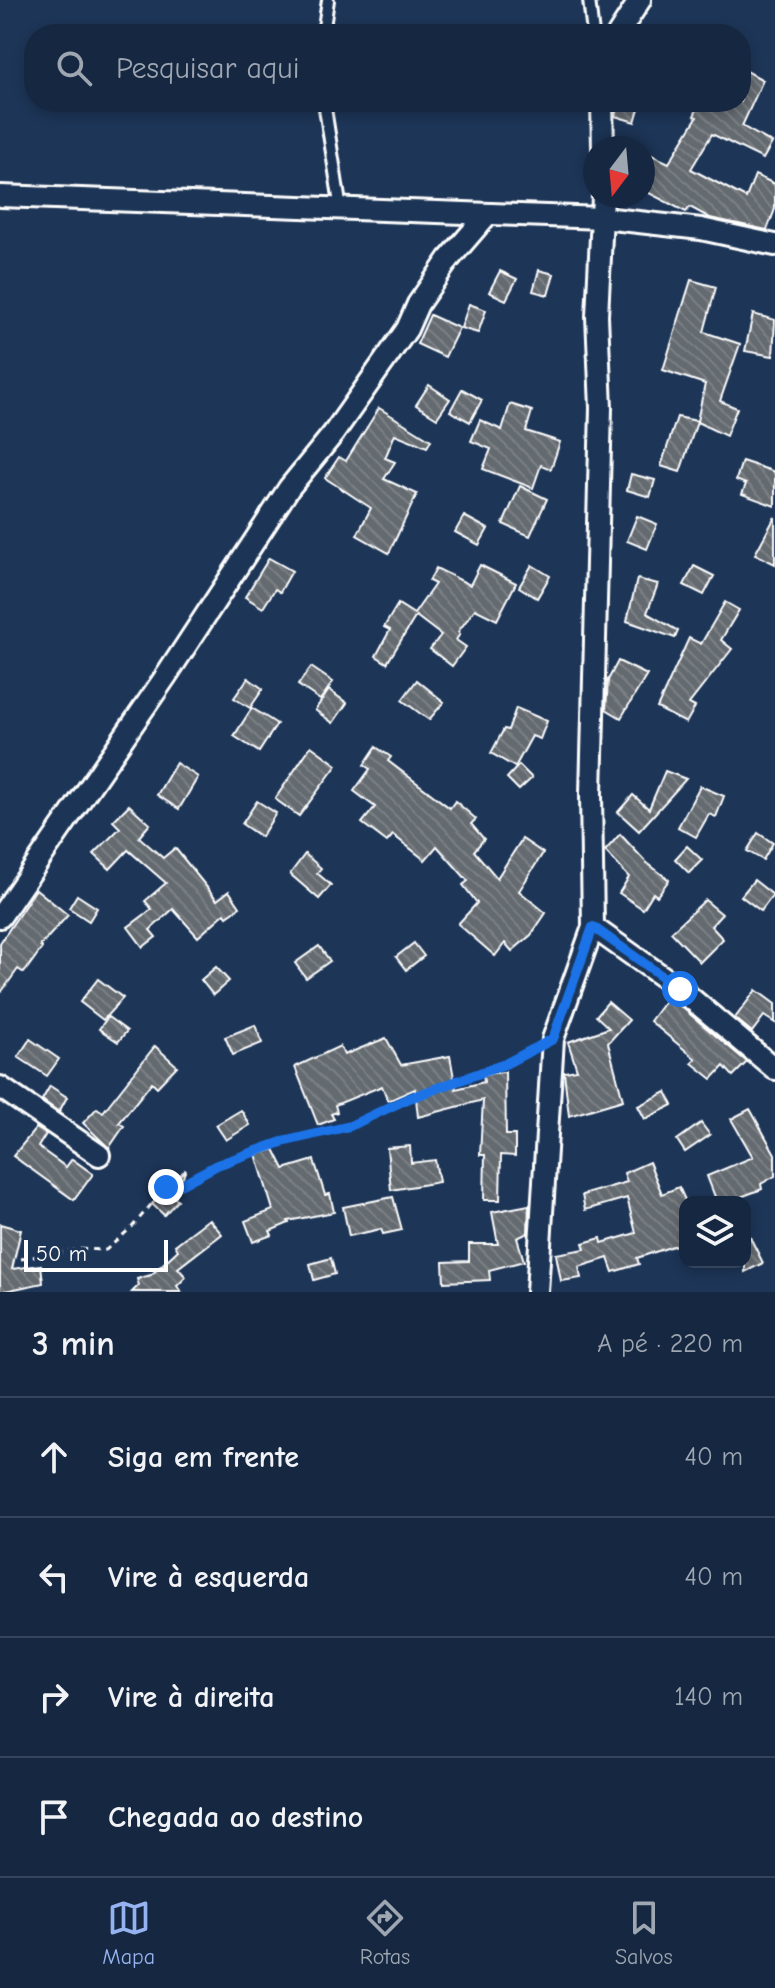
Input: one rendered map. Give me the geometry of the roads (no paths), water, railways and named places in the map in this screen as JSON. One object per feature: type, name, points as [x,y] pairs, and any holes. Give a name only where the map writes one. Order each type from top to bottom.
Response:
[{"type":"street","points":[[624,24],[640,0]]},
{"type":"street","points":[[602,112],[603,136]]},
{"type":"street","points":[[0,196],[603,218],[701,229],[775,245]]},
{"type":"street","points":[[537,1292],[553,1039],[593,927],[591,779],[601,408],[597,316],[603,208]]},
{"type":"street","points":[[0,917],[166,676],[289,488],[333,434],[407,329],[418,304],[449,259],[486,216]]},
{"type":"street","points":[[593,927],[680,989],[775,1069]]},
{"type":"street","points":[[0,1087],[99,1155]]},
{"type":"lane","points":[[324,24],[328,0]]},
{"type":"lane","points":[[589,0],[592,24]]},
{"type":"lane","points":[[326,112],[341,210]]}]
